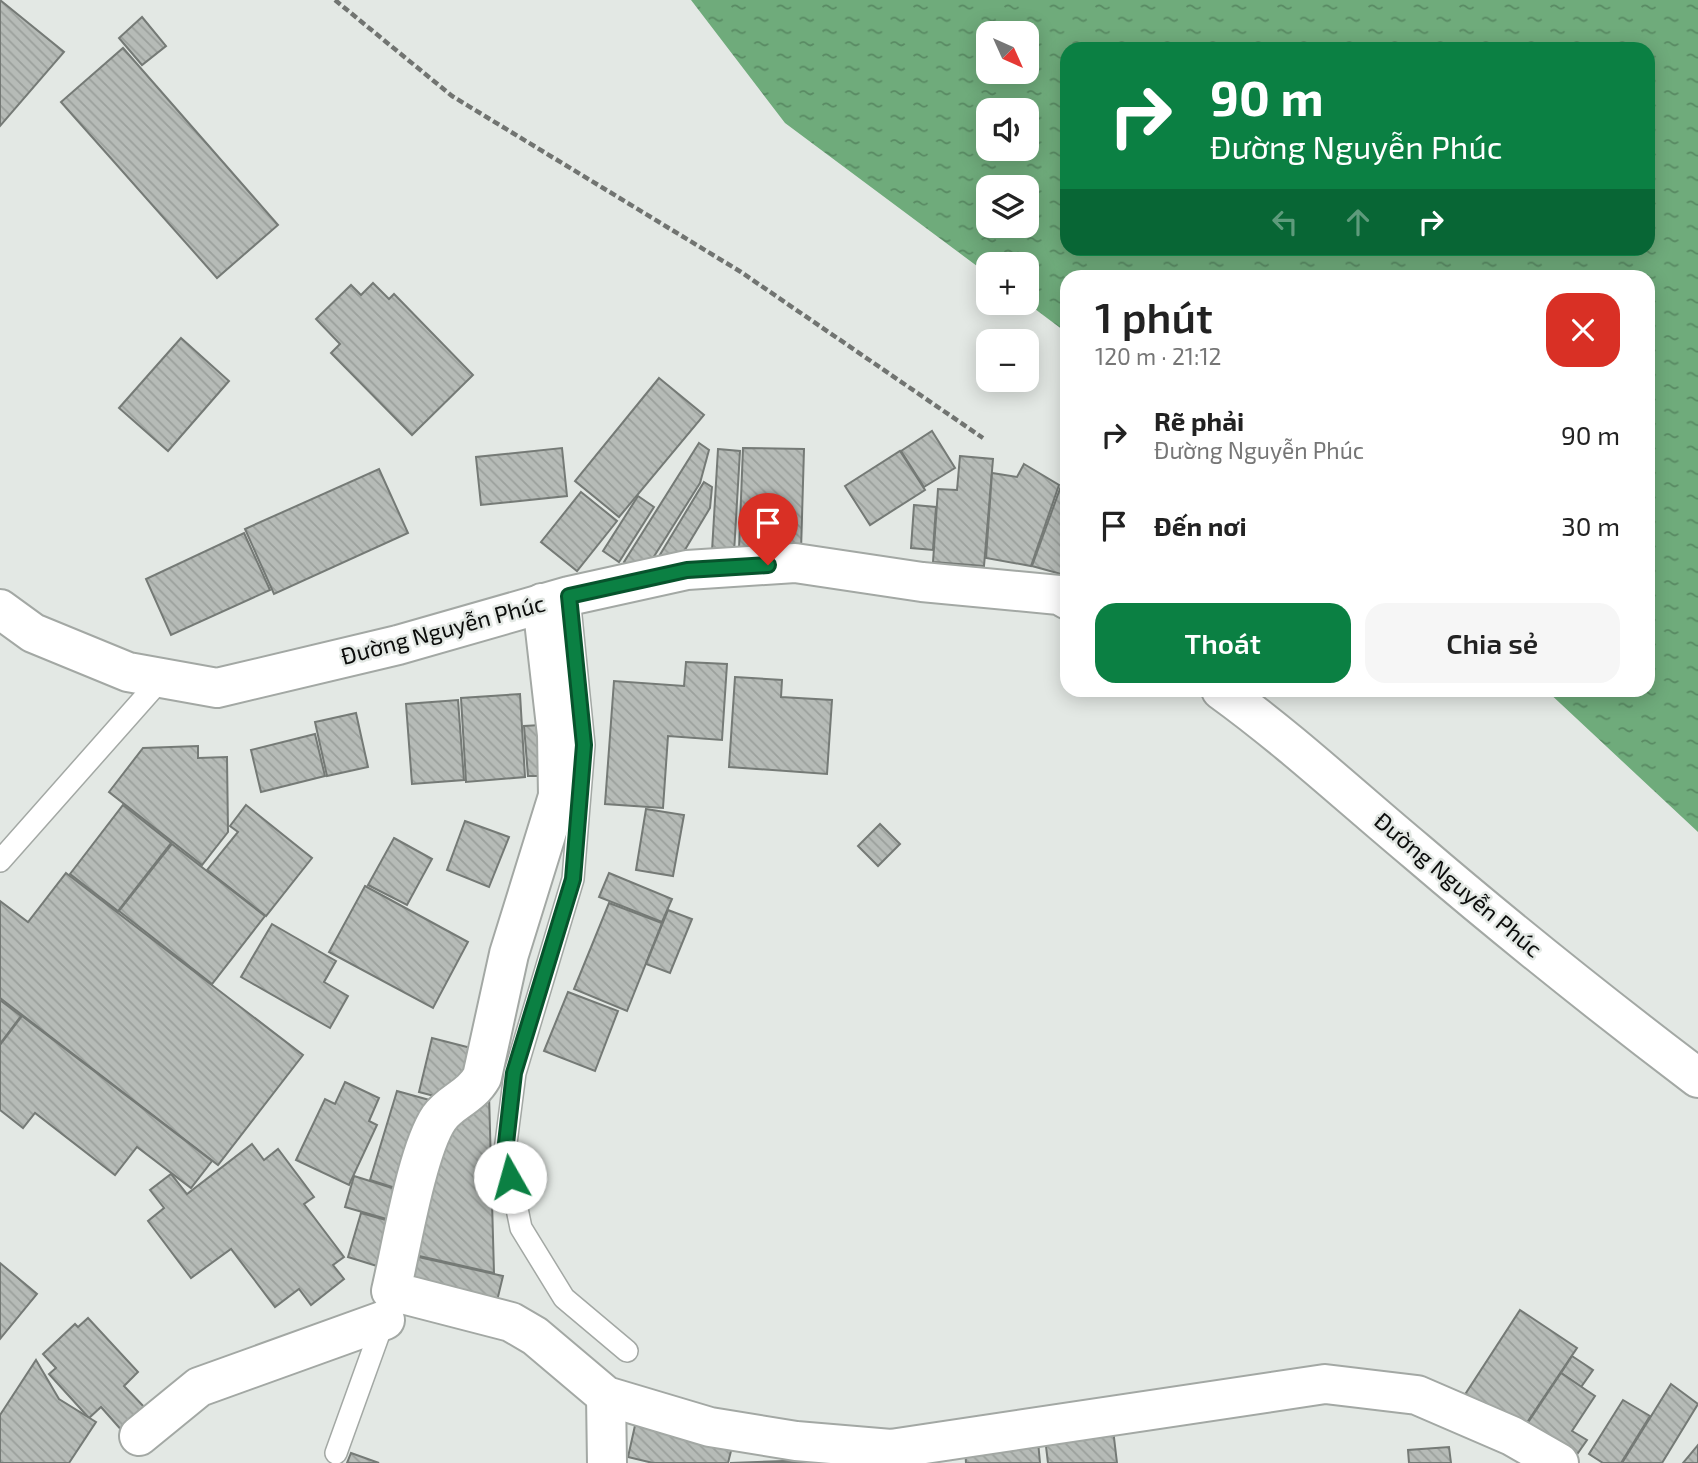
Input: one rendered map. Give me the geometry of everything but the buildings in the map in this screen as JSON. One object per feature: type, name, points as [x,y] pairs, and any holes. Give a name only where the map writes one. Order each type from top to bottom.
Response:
[{"type":"street","name":"Đường Nguyễn Phúc","points":[[0,609],[33,633],[128,672],[217,688],[398,645],[556,600],[687,570],[795,563],[922,582],[1060,596]]},
{"type":"street","points":[[388,1305],[425,1150],[440,1117],[474,1092],[482,1077],[509,954],[558,796],[556,600]]},
{"type":"street","name":"Đường Nguyễn Phúc","points":[[1231,697],[1282,734],[1416,852],[1622,1020],[1698,1078]]},
{"type":"street","points":[[139,1436],[199,1387],[388,1305],[511,1322],[535,1336],[606,1396],[710,1427],[796,1441],[891,1449],[1325,1384],[1417,1395],[1512,1436],[1559,1463]]},
{"type":"street","points":[[606,1396],[607,1463]]},
{"type":"lane","points":[[556,600],[584,745],[573,879],[514,1073],[505,1152],[521,1228],[564,1298],[627,1351]]},
{"type":"lane","points":[[0,862],[162,678]]},
{"type":"lane","points":[[336,1453],[388,1305]]},
{"type":"path","points":[[335,0],[452,96],[741,272],[983,438]]},
{"type":"water","points":[[691,0],[1698,0],[1698,832],[1553,697],[1655,697],[1655,270],[1060,270],[1060,328],[1039,312],[1039,252],[976,252],[976,265],[785,123]]},
{"type":"route","points":[[510,1177],[505,1152],[514,1073],[573,879],[584,745],[569,596],[687,570],[768,565]]}]
